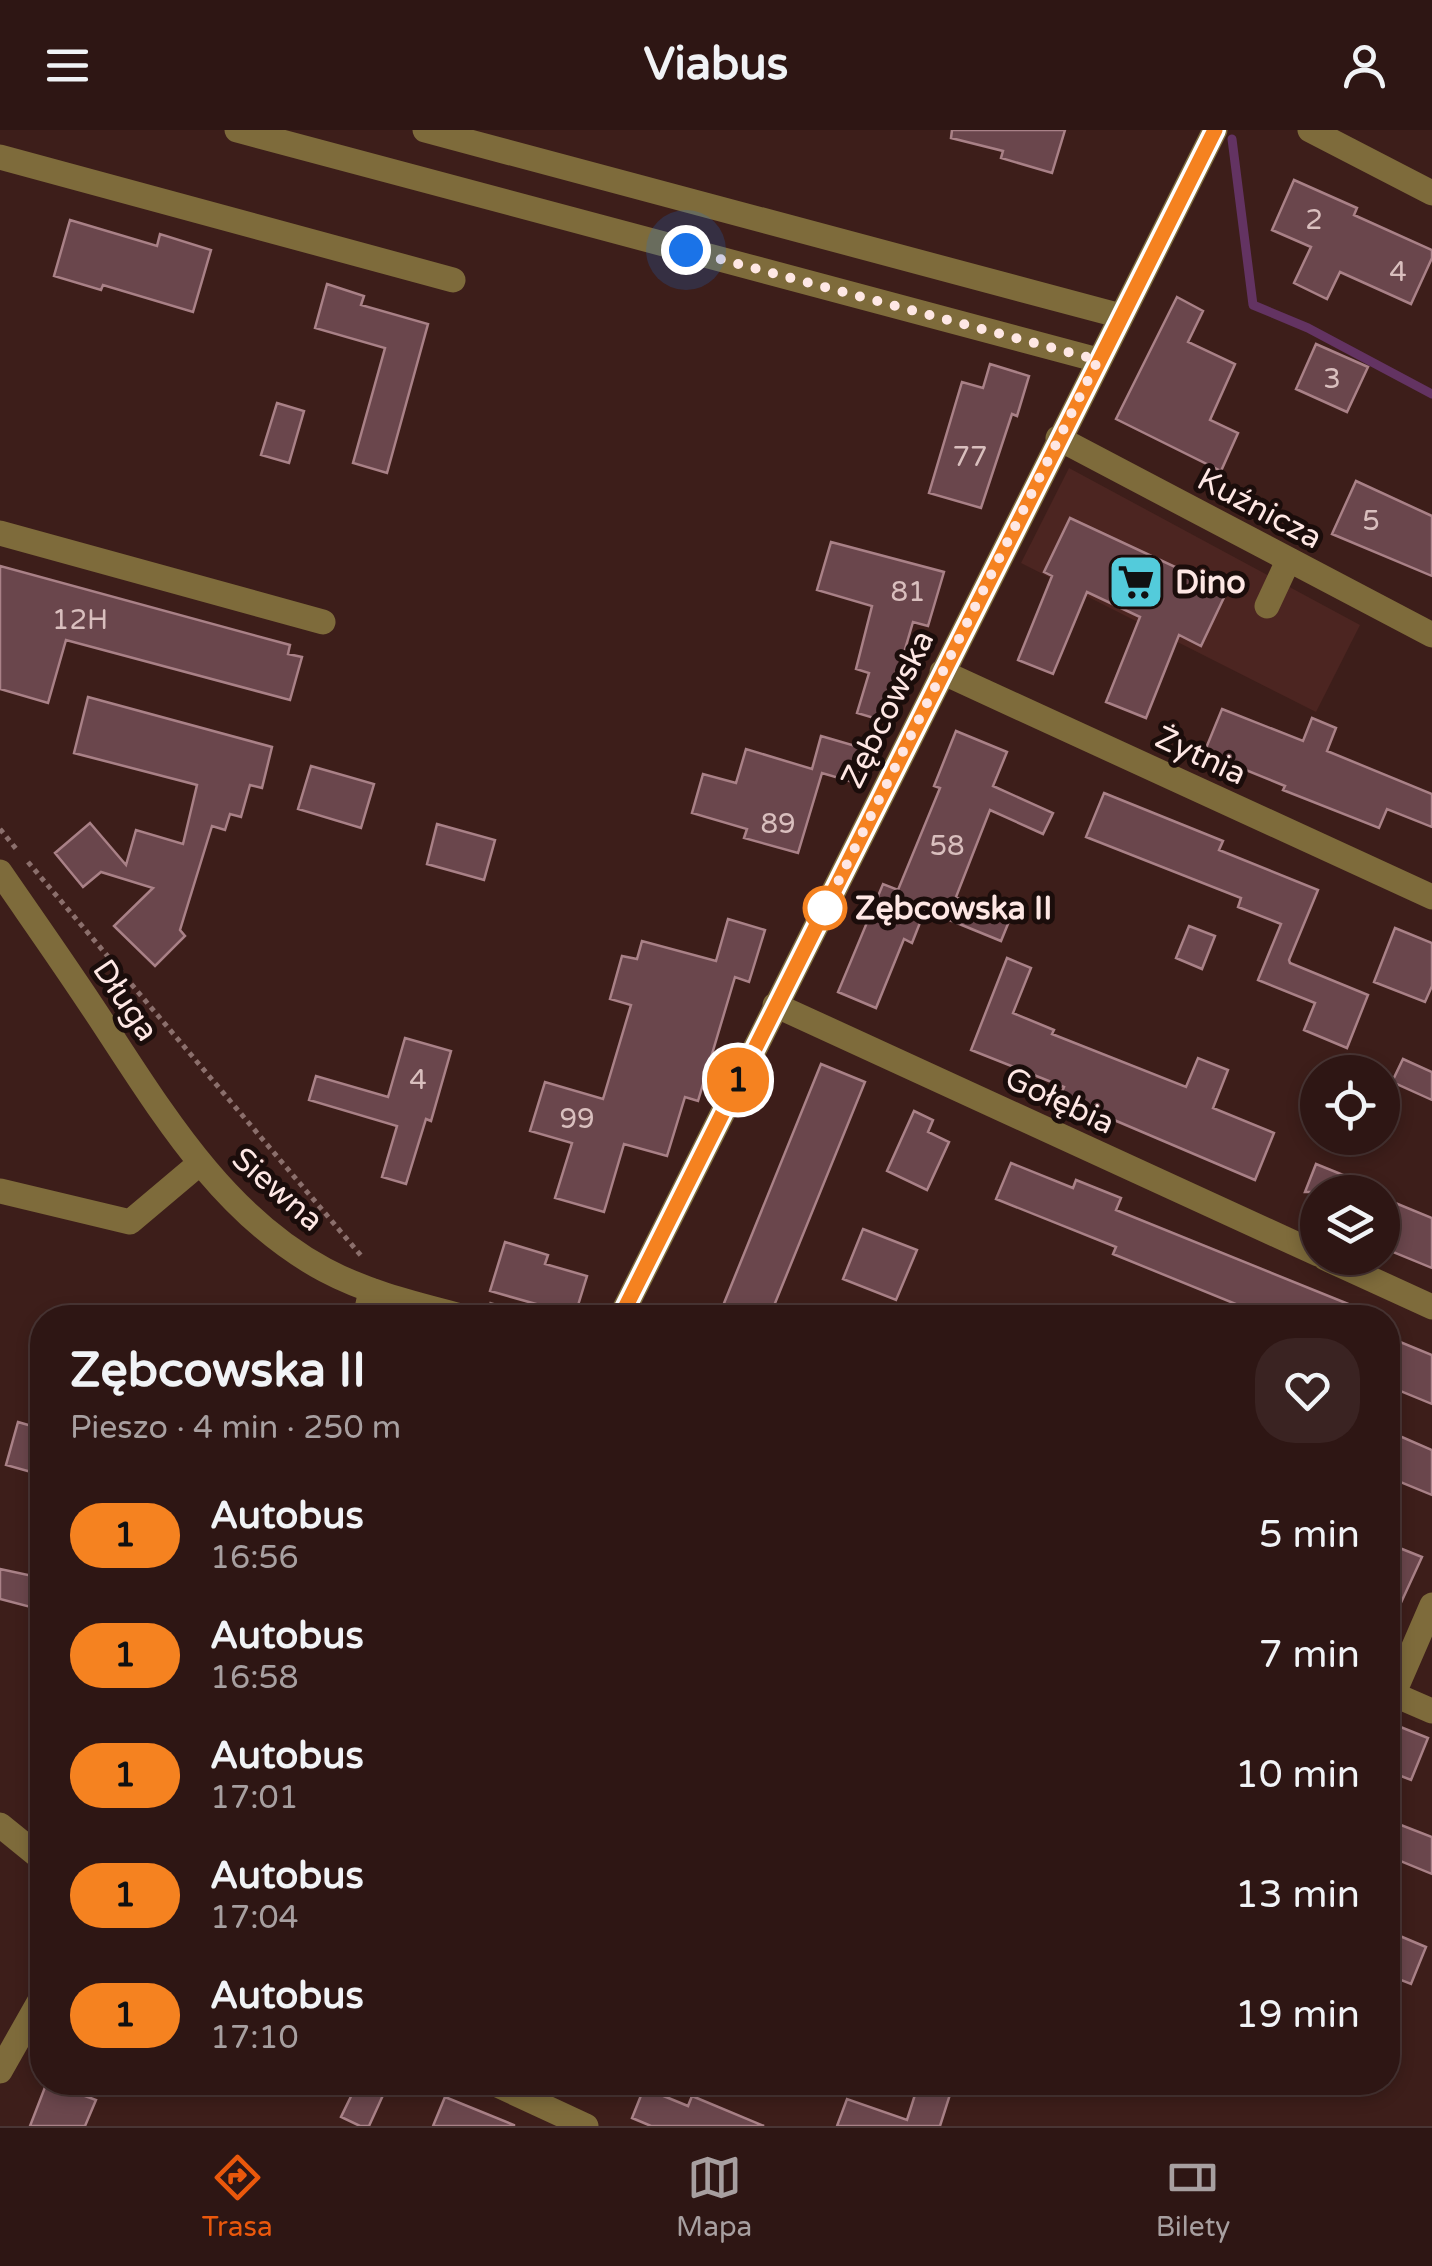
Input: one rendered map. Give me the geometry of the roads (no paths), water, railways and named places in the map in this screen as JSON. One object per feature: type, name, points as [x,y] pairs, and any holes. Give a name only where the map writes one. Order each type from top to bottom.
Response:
[{"type":"street","points":[[237,130],[1098,360]]},
{"type":"street","points":[[425,130],[1120,316]]},
{"type":"street","name":"Zębcowska","points":[[626,1305],[1214,130]]},
{"type":"street","points":[[1310,130],[1432,193]]},
{"type":"street","points":[[0,157],[452,280]]},
{"type":"street","name":"Kuźnicza","points":[[1058,438],[1432,635]]},
{"type":"street","points":[[0,533],[323,622]]},
{"type":"street","points":[[1267,606],[1288,560]]},
{"type":"street","name":"Żytnia","points":[[942,672],[1432,898]]},
{"type":"street","name":"Długa","points":[[0,872],[200,1162]]},
{"type":"street","name":"Gołębia","points":[[775,1006],[1300,1246]]},
{"type":"street","name":"Siewna","points":[[0,1191],[130,1222],[200,1162],[238,1206],[324,1270],[460,1305]]},
{"type":"street","points":[[1361,1275],[1432,1307]]},
{"type":"street","points":[[368,1305],[373,1280]]},
{"type":"street","points":[[1400,1673],[1432,1605]]},
{"type":"street","points":[[1400,1698],[1432,1711]]},
{"type":"street","points":[[0,1825],[30,1849]]},
{"type":"street","points":[[0,2071],[30,2018]]},
{"type":"street","points":[[519,2095],[586,2126]]},
{"type":"waterway","points":[[1232,139],[1253,305],[1308,328],[1432,394]]},
{"type":"place","name":"Dino","points":[[1136,582]]},
{"type":"place","name":"Zębcowska II","points":[[825,908]]}]
